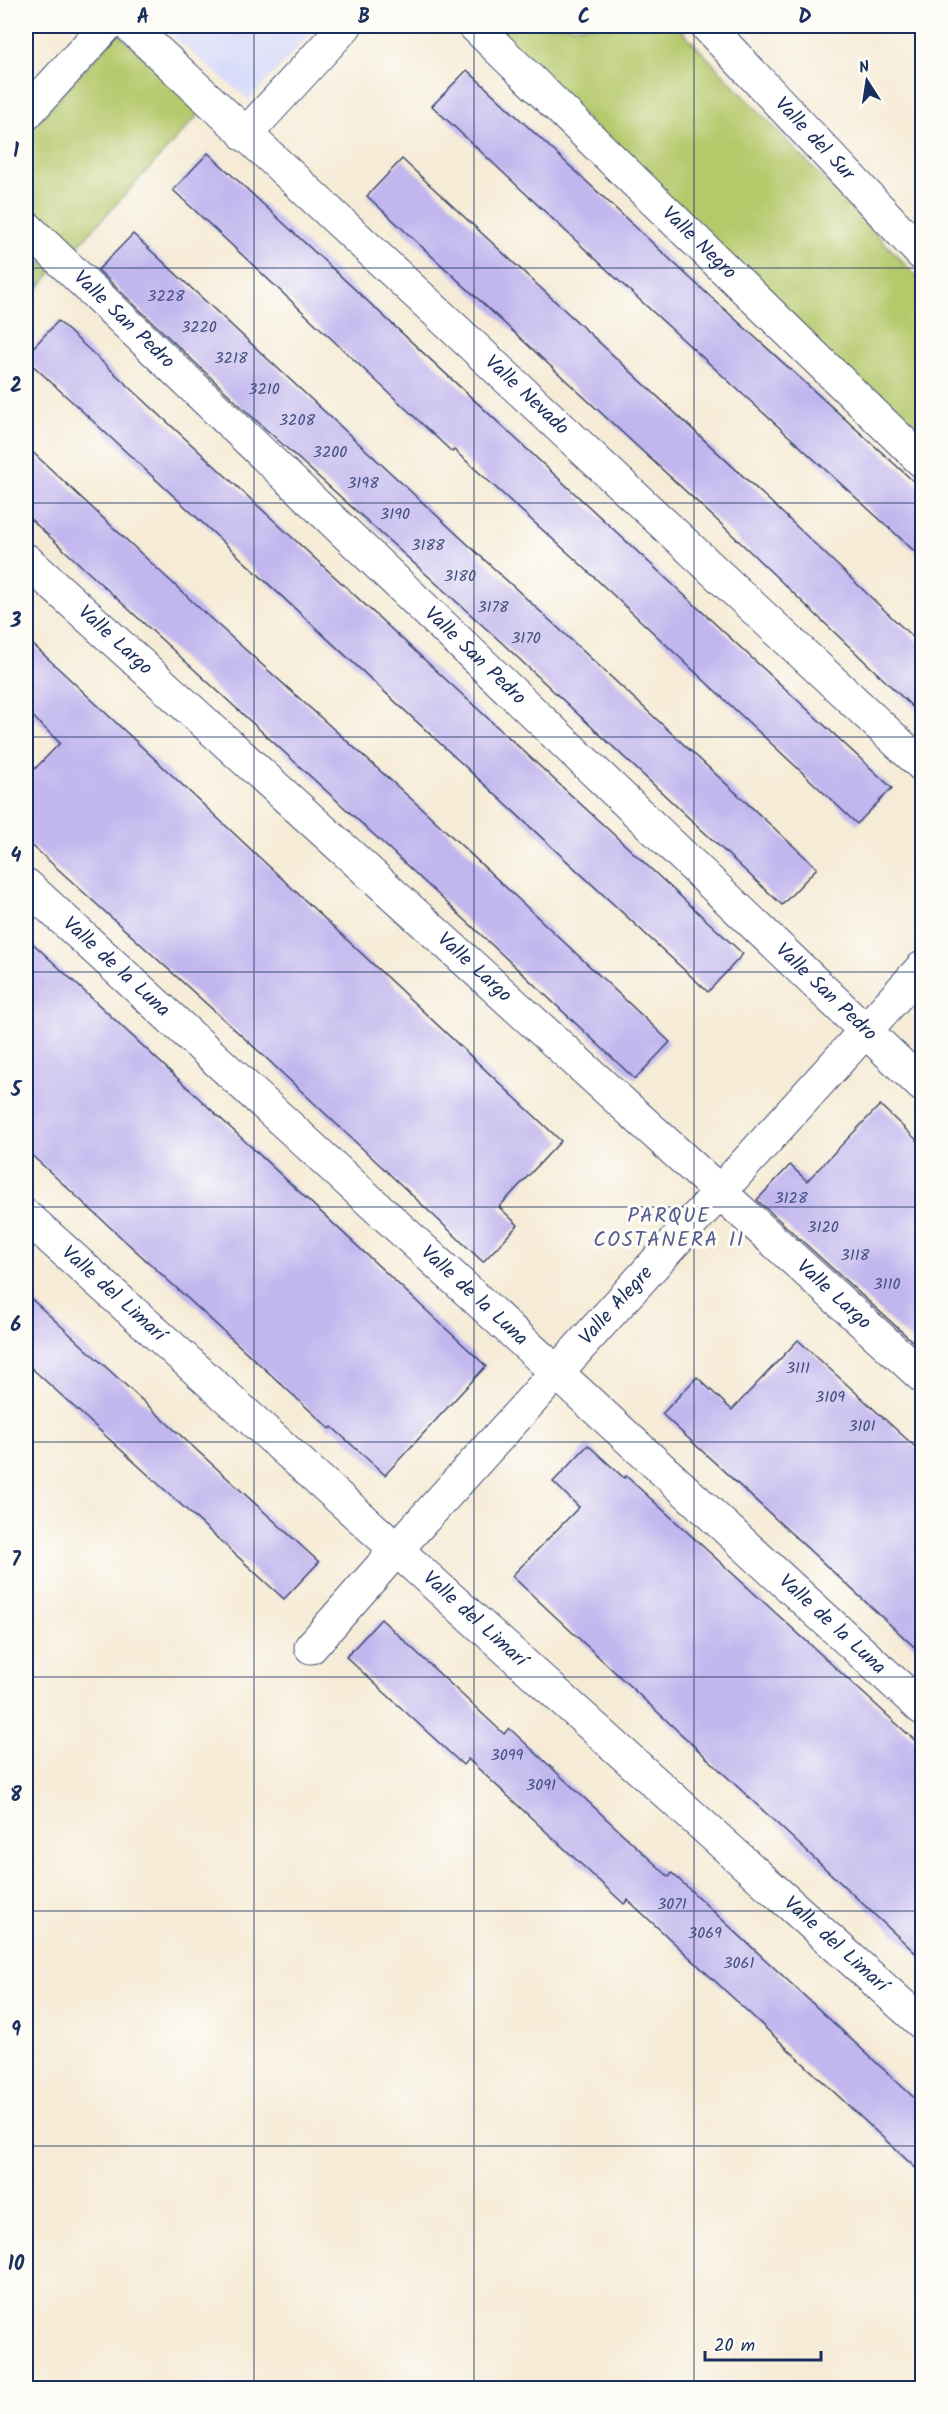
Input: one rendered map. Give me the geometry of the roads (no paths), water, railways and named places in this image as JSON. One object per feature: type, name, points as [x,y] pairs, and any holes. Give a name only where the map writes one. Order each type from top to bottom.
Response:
[{"type":"street","points":[[26,114],[105,26]]},
{"type":"street","name":"Valle Nevado","points":[[130,26],[922,765]]},
{"type":"street","points":[[245,135],[345,26]]},
{"type":"street","name":"Valle Negro","points":[[475,26],[922,461]]},
{"type":"street","name":"Valle del Sur","points":[[707,26],[922,254]]},
{"type":"street","name":"Valle San Pedro","points":[[26,227],[922,1085]]},
{"type":"street","name":"Valle Largo","points":[[26,560],[922,1376]]},
{"type":"street","name":"Valle de la Luna","points":[[26,885],[922,1708]]},
{"type":"street","name":"Valle Alegre","points":[[311,1647],[922,968]]},
{"type":"street","name":"Valle del Limarí","points":[[26,1216],[922,2022]]},
{"type":"district","name":"PARQUE COSTANERA II","points":[[669,1228]]}]
